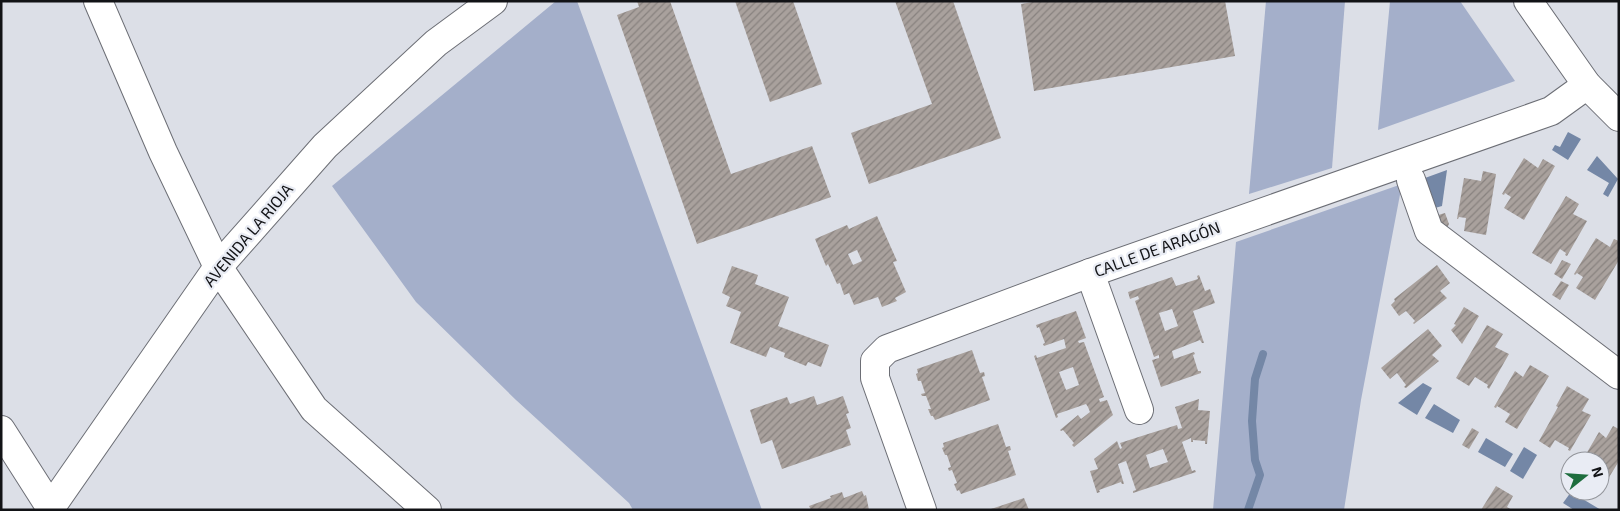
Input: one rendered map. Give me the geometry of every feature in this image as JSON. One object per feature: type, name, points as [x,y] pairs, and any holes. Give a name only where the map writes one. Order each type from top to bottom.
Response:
[{"type":"street","points":[[98,1],[163,152],[218,266],[314,409],[427,510]]},
{"type":"street","name":"AVENIDA LA RIOJA","points":[[50,509],[218,266],[325,146],[436,43],[493,1]]},
{"type":"street","points":[[1528,1],[1586,85],[1619,117]]},
{"type":"street","name":"CALLE DE ARAGÓN","points":[[922,510],[875,378],[875,361],[887,349],[1090,273],[1551,111],[1586,85]]},
{"type":"street","points":[[1411,180],[1429,231],[1619,375]]},
{"type":"street","points":[[1090,273],[1139,410]]},
{"type":"street","points":[[1,430],[50,509]]},
{"type":"shaded area","points":[[556,1],[577,1],[762,510],[633,510],[629,503],[516,400],[416,302],[332,186]]},
{"type":"shaded area","points":[[1266,1],[1345,1],[1332,168],[1249,194]]},
{"type":"shaded area","points":[[1390,1],[1460,1],[1515,81],[1378,130]]},
{"type":"shaded area","points":[[1568,132],[1581,139],[1568,160],[1552,150],[1555,145],[1560,147]]},
{"type":"shaded area","points":[[1597,156],[1618,179],[1608,197],[1603,194],[1609,183],[1587,170]]},
{"type":"shaded area","points":[[1447,170],[1442,206],[1435,208],[1425,178]]},
{"type":"shaded area","points":[[1402,184],[1361,400],[1344,510],[1213,510],[1236,242]]},
{"type":"shaded area","points":[[1423,383],[1432,388],[1417,415],[1398,403]]},
{"type":"shaded area","points":[[1434,404],[1460,420],[1453,433],[1425,418]]},
{"type":"shaded area","points":[[1486,438],[1513,454],[1505,467],[1478,452]]},
{"type":"shaded area","points":[[1524,447],[1537,455],[1523,479],[1510,471]]},
{"type":"shaded area","points":[[1564,501],[1586,501],[1601,510],[1574,510],[1563,503]]},
{"type":"building","points":[[637,1],[670,1],[731,174],[812,146],[831,197],[697,244],[617,15],[639,7]]},
{"type":"building","points":[[735,1],[793,1],[822,84],[770,102]]},
{"type":"building","points":[[895,1],[953,1],[1001,138],[869,184],[851,133],[932,104]]},
{"type":"building","points":[[1038,1],[1225,1],[1235,56],[1034,91],[1021,4]]},
{"type":"building","points":[[1524,158],[1538,168],[1543,159],[1555,166],[1524,220],[1504,208],[1511,197],[1505,193],[1504,195],[1502,194]]},
{"type":"building","points":[[1483,171],[1496,174],[1486,235],[1464,231],[1466,218],[1459,217],[1457,219],[1464,178],[1481,181]]},
{"type":"building","points":[[1566,196],[1579,204],[1573,214],[1587,221],[1567,256],[1560,249],[1551,264],[1532,253]]},
{"type":"building","points":[[1445,213],[1449,224],[1445,232],[1435,216]]},
{"type":"building","points":[[877,216],[897,261],[893,262],[906,292],[895,298],[897,301],[882,307],[878,297],[854,305],[849,293],[844,295],[840,283],[837,284],[828,264],[826,266],[815,239],[847,225],[849,229]],"holes":[[[857,250],[862,261],[853,265],[848,254]]]},
{"type":"building","points":[[1596,238],[1610,247],[1614,239],[1619,241],[1619,260],[1595,300],[1576,288],[1583,277],[1577,273],[1574,274]]},
{"type":"building","points":[[1562,260],[1571,264],[1562,279],[1554,274]]},
{"type":"building","points":[[1437,265],[1450,283],[1440,291],[1447,298],[1414,324],[1415,321],[1406,311],[1399,316],[1391,305],[1395,301],[1394,299]]},
{"type":"building","points":[[732,266],[758,275],[755,284],[789,297],[778,326],[829,345],[821,367],[808,362],[806,366],[784,357],[785,353],[770,347],[766,357],[730,343],[741,312],[726,306],[730,297],[722,293]]},
{"type":"building","points":[[1199,275],[1205,291],[1210,289],[1215,303],[1193,311],[1204,343],[1200,340],[1172,351],[1174,359],[1194,352],[1195,354],[1193,355],[1198,371],[1201,371],[1201,373],[1161,387],[1152,360],[1159,358],[1159,355],[1154,357],[1135,301],[1139,299],[1138,296],[1130,299],[1128,292],[1172,277],[1176,286],[1198,279],[1197,276]],"holes":[[[1172,309],[1178,326],[1165,331],[1159,313]]]},
{"type":"building","points":[[1561,281],[1569,285],[1560,300],[1552,295]]},
{"type":"building","points":[[1464,307],[1479,316],[1462,344],[1451,330],[1456,325],[1454,324]]},
{"type":"building","points":[[1076,311],[1086,338],[1078,341],[1079,343],[1084,342],[1104,397],[1099,399],[1100,402],[1107,400],[1113,415],[1074,447],[1072,445],[1074,443],[1063,430],[1060,430],[1078,415],[1081,419],[1090,412],[1086,404],[1057,414],[1058,417],[1056,418],[1034,356],[1036,355],[1037,358],[1066,348],[1064,339],[1044,346],[1043,344],[1045,343],[1039,327],[1037,328],[1036,325]],"holes":[[[1073,367],[1079,385],[1066,390],[1059,372]]]},
{"type":"building","points":[[1487,325],[1503,334],[1495,347],[1509,354],[1489,389],[1488,385],[1475,377],[1469,386],[1456,378]]},
{"type":"building","points":[[1428,329],[1442,346],[1432,355],[1439,361],[1406,388],[1404,387],[1406,385],[1397,373],[1390,379],[1381,368]]},
{"type":"building","points":[[972,350],[980,373],[984,372],[985,376],[982,377],[990,400],[935,420],[928,409],[931,409],[926,396],[921,394],[925,393],[921,381],[918,381],[917,369]]},
{"type":"building","points":[[1530,365],[1549,376],[1517,429],[1505,422],[1510,414],[1497,406],[1496,408],[1494,407],[1515,371],[1523,377]]},
{"type":"building","points":[[1567,386],[1589,399],[1582,411],[1591,415],[1570,451],[1568,450],[1569,448],[1555,440],[1550,448],[1539,441],[1558,407],[1556,406]]},
{"type":"building","points":[[814,396],[817,405],[843,396],[849,413],[846,414],[851,428],[846,430],[851,445],[782,469],[772,440],[761,444],[750,410],[787,397],[790,404]]},
{"type":"building","points":[[1199,399],[1198,410],[1210,411],[1207,444],[1205,444],[1205,441],[1193,440],[1191,442],[1191,438],[1182,442],[1192,471],[1195,470],[1196,472],[1133,493],[1136,490],[1126,461],[1118,464],[1124,484],[1121,482],[1099,490],[1100,492],[1097,493],[1090,471],[1098,469],[1094,459],[1117,441],[1120,449],[1122,448],[1120,443],[1177,425],[1178,429],[1182,428],[1175,407]],"holes":[[[1163,449],[1168,462],[1150,468],[1146,455]]]},
{"type":"building","points":[[998,424],[1006,447],[1010,446],[1011,450],[1008,451],[1016,475],[961,494],[959,490],[957,491],[954,484],[957,483],[952,470],[949,471],[948,468],[951,467],[947,455],[945,455],[942,448],[944,447],[943,443]]},
{"type":"building","points":[[1613,426],[1619,429],[1619,461],[1610,476],[1610,451],[1588,451],[1599,432],[1606,438]]},
{"type":"building","points":[[1472,428],[1479,432],[1469,449],[1462,445]]},
{"type":"building","points":[[1496,486],[1513,496],[1507,507],[1512,510],[1481,510]]},
{"type":"building","points":[[862,491],[864,496],[866,495],[869,510],[811,510],[809,506],[842,492],[844,498]]},
{"type":"building","points":[[1024,498],[1029,510],[991,510],[991,509]]},
{"type":"waterway","points":[[1248,510],[1260,475],[1255,460],[1252,421],[1255,379],[1263,354]]}]
